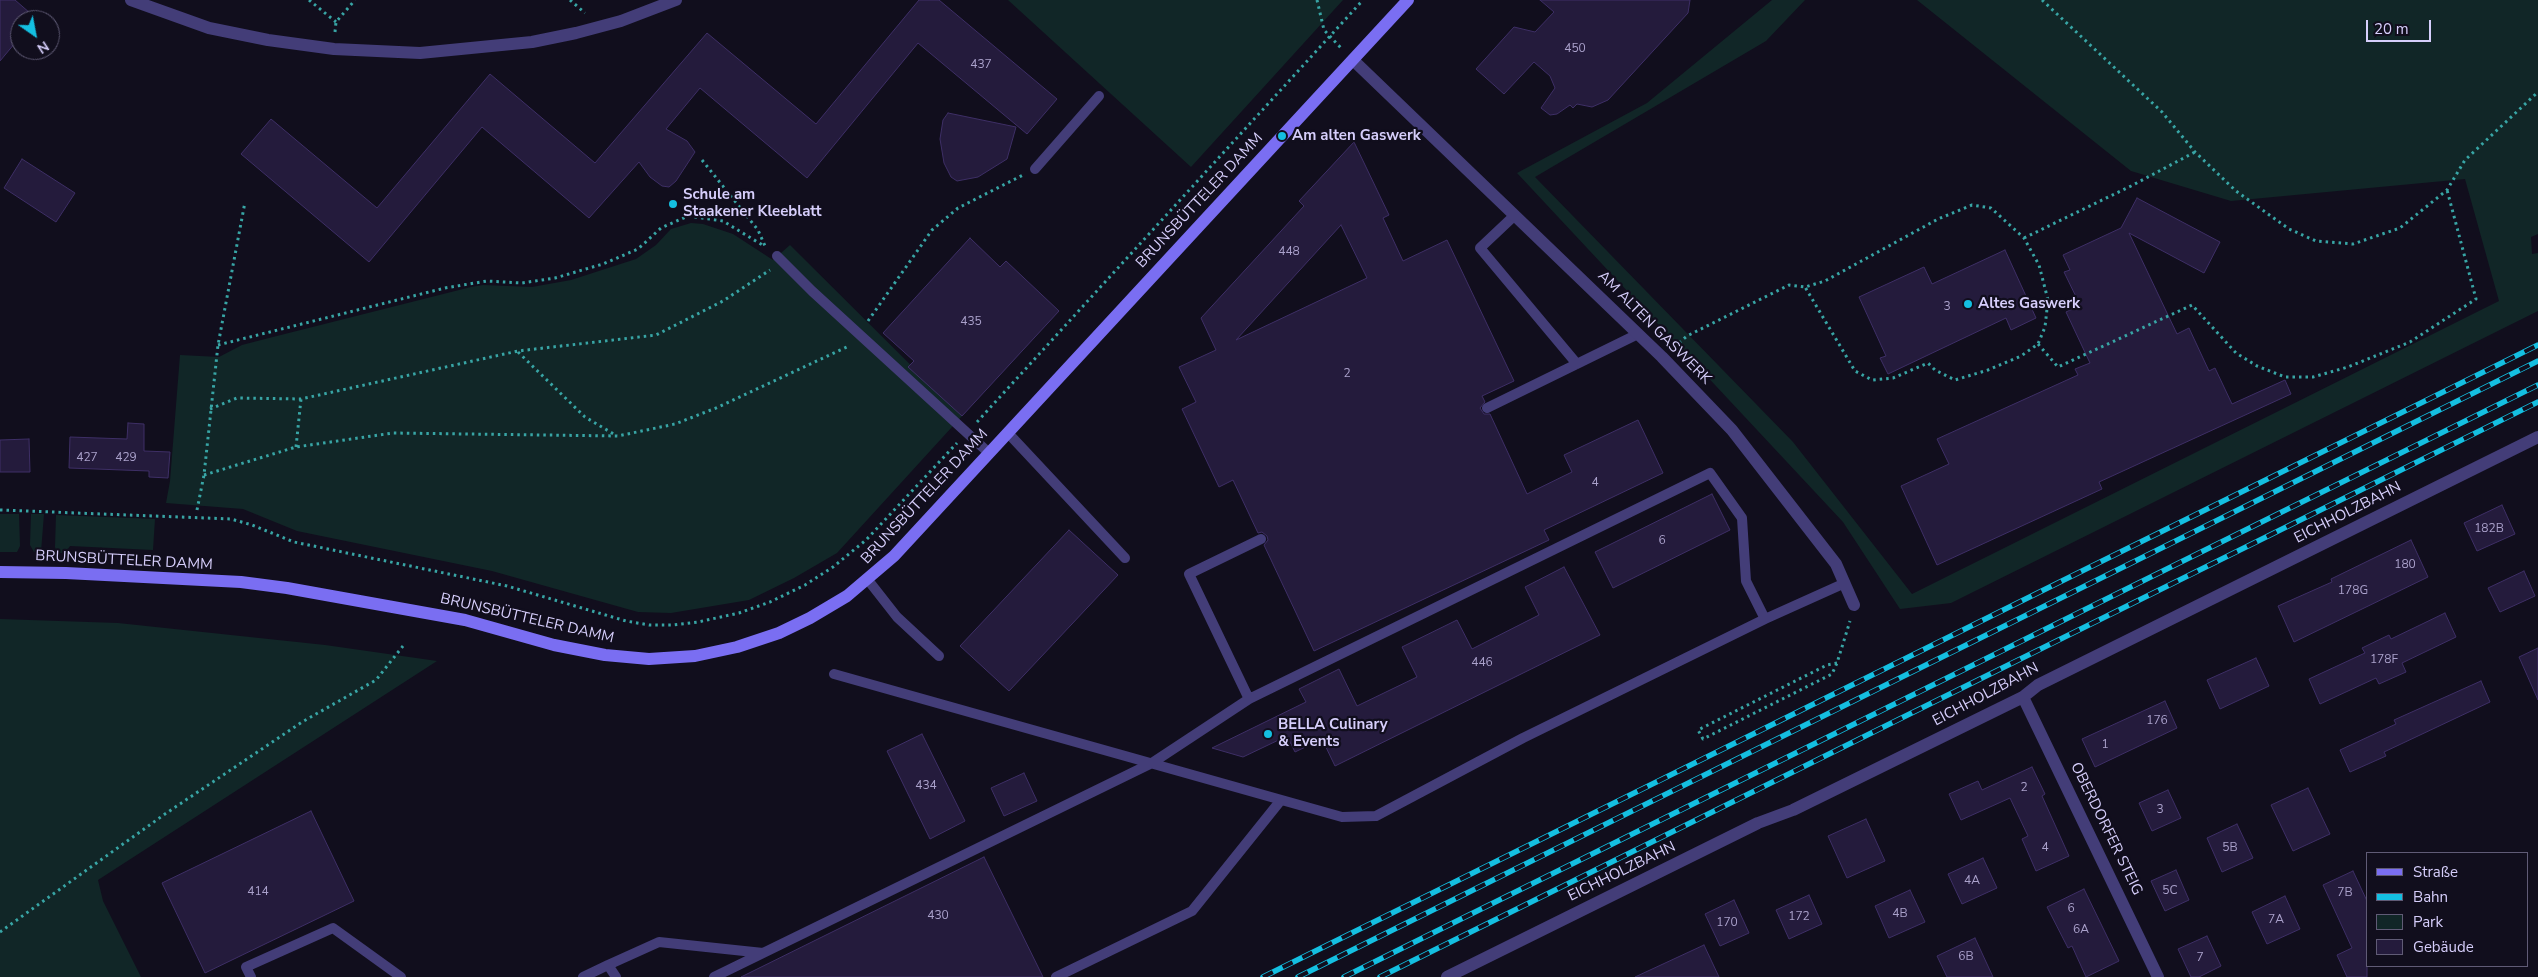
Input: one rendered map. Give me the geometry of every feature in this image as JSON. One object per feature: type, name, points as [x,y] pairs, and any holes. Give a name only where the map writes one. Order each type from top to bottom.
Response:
[{"type":"main road","name":"BRUNSBÜTTELER DAMM","points":[[0,572],[241,582],[287,588],[465,620],[554,645],[605,655],[649,659],[695,656],[737,647],[779,633],[810,618],[847,596],[894,556],[1408,0]]},
{"type":"street","points":[[131,0],[209,28],[268,40],[334,49],[420,52],[532,42],[621,21],[676,0]]},
{"type":"street","name":"AM ALTEN GASWERK","points":[[1353,60],[1662,357],[1732,430],[1836,564],[1846,583],[1854,605]]},
{"type":"street","name":"EICHHOLZBAHN","points":[[1447,977],[1742,831],[1793,810],[2023,696],[2038,685],[2538,437]]},
{"type":"street","name":"OBERDORFER STEIG","points":[[2023,696],[2158,977]]},
{"type":"lane","points":[[1035,169],[1099,96]]},
{"type":"lane","points":[[1515,215],[1480,248],[1577,364]]},
{"type":"lane","points":[[780,258],[859,334],[989,453]]},
{"type":"lane","points":[[1487,408],[1638,334]]},
{"type":"lane","points":[[1008,433],[1126,558]]},
{"type":"lane","points":[[714,977],[1152,763],[1249,699],[1710,473],[1742,518],[1746,581],[1765,619]]},
{"type":"lane","points":[[1249,699],[1189,574],[1261,539]]},
{"type":"lane","points":[[868,580],[897,617],[940,656]]},
{"type":"lane","points":[[834,674],[1342,817],[1376,816],[1532,734],[1765,619],[1846,583]]},
{"type":"lane","points":[[1056,977],[1192,911],[1281,800]]},
{"type":"lane","points":[[251,977],[246,967],[333,928],[401,977]]},
{"type":"lane","points":[[583,977],[659,942],[764,953]]},
{"type":"lane","points":[[608,965],[616,977]]},
{"type":"path","points":[[309,0],[336,22]]},
{"type":"path","points":[[334,49],[336,22],[355,0]]},
{"type":"path","points":[[1317,0],[1324,30],[1329,37]]},
{"type":"path","points":[[0,510],[231,519],[252,525],[294,542],[507,586],[626,621],[649,625],[698,622],[738,613],[770,602],[805,585],[833,567],[866,540],[1363,0]]},
{"type":"path","points":[[2042,0],[2162,112],[2195,152],[2236,191],[2289,229],[2316,242],[2353,244],[2400,228],[2447,190],[2465,160],[2538,92]]},
{"type":"path","points":[[2024,238],[2131,186],[2195,152]]},
{"type":"path","points":[[702,160],[758,230],[764,246]]},
{"type":"path","points":[[204,475],[296,447],[394,433],[618,436],[675,424],[716,408],[846,349],[859,334],[932,230],[958,208],[1035,169]]},
{"type":"path","points":[[2038,344],[2058,367],[2192,305],[2236,353],[2257,366],[2285,377],[2313,377],[2348,367],[2410,342],[2476,299],[2447,190]]},
{"type":"path","points":[[197,510],[204,475],[218,345],[245,202]]},
{"type":"path","points":[[1662,357],[1687,336],[1738,310],[1790,285],[1805,287],[1825,281],[1938,219],[1972,205],[1991,208],[2024,238],[2038,265],[2048,300],[2045,327],[2038,344],[2021,356],[1988,370],[1955,380],[1935,370],[1928,363],[1893,378],[1872,380],[1855,371],[1805,287]]},
{"type":"path","points":[[210,409],[237,398],[301,399],[518,352],[656,335],[723,301],[780,258],[723,221],[688,216],[661,228],[638,249],[603,264],[555,278],[522,283],[487,281],[445,288],[218,345]]},
{"type":"path","points":[[518,352],[585,417],[618,436]]},
{"type":"path","points":[[296,447],[301,399]]},
{"type":"path","points":[[1837,663],[1827,664],[1698,730],[1703,739],[1832,674],[1837,663],[1854,605]]},
{"type":"path","points":[[0,932],[165,814],[278,738],[376,680],[403,646]]},
{"type":"green space","points":[[1008,0],[1343,0],[1191,167]]},
{"type":"green space","points":[[1772,0],[1805,0],[1766,41],[1535,177],[1793,442],[1912,594],[2499,301],[2465,179],[2231,201],[2131,171],[1917,0],[2538,0],[2538,234],[2531,237],[2532,254],[2538,253],[2538,311],[1951,603],[1900,609],[1843,522],[1517,173],[1647,103]]},
{"type":"green space","points":[[691,223],[703,224],[733,234],[773,260],[790,245],[962,416],[837,553],[794,578],[749,600],[671,613],[638,612],[492,571],[297,531],[243,509],[166,503],[170,481],[180,355],[219,357],[242,345],[471,287],[483,285],[532,287],[571,280],[636,259],[656,245],[671,229]]},
{"type":"green space","points":[[0,514],[19,514],[20,546],[17,552],[0,552]]},
{"type":"green space","points":[[31,514],[44,514],[41,552],[34,552],[30,545]]},
{"type":"green space","points":[[56,515],[155,519],[153,550],[70,546],[65,553],[57,553],[55,547]]},
{"type":"green space","points":[[0,619],[118,623],[325,645],[437,661],[98,880],[103,901],[141,977],[0,977]]},
{"type":"building","points":[[0,0],[15,0],[26,10],[10,10],[10,49],[0,61]]},
{"type":"building","points":[[919,0],[939,0],[1057,99],[1027,134],[918,43],[807,178],[700,88],[666,129],[687,141],[695,152],[676,181],[669,187],[662,186],[650,177],[639,162],[589,218],[482,127],[369,262],[241,154],[271,119],[377,208],[490,74],[595,163],[707,33],[816,124]]},
{"type":"building","points":[[1540,0],[1690,0],[1688,13],[1608,100],[1592,107],[1577,104],[1573,108],[1570,105],[1557,114],[1550,115],[1541,108],[1555,88],[1550,76],[1534,62],[1504,94],[1476,69],[1514,27],[1535,32],[1554,12]]},
{"type":"building","points":[[948,113],[1016,127],[1007,159],[978,177],[957,181],[951,177],[944,163],[940,139],[943,120]]},
{"type":"building","points":[[1354,142],[1389,215],[1383,218],[1403,261],[1447,240],[1514,381],[1482,396],[1485,402],[1480,408],[1484,414],[1490,414],[1527,494],[1572,472],[1564,455],[1638,420],[1663,473],[1544,530],[1549,540],[1314,651],[1264,545],[1268,540],[1267,536],[1262,532],[1258,533],[1233,480],[1219,487],[1182,409],[1196,402],[1179,367],[1216,350],[1201,318],[1304,206],[1299,201]],"holes":[[[1341,225],[1367,278],[1236,340]]]},
{"type":"building","points":[[22,159],[75,193],[56,222],[4,188]]},
{"type":"building","points":[[2137,198],[2220,242],[2204,273],[2129,233],[2177,334],[2189,328],[2209,371],[2215,368],[2232,404],[2285,380],[2291,394],[2099,482],[2102,489],[1937,565],[1901,486],[1949,464],[1937,439],[2078,375],[2075,369],[2090,363],[2066,312],[2080,305],[2064,272],[2070,270],[2063,255],[2121,228]]},
{"type":"building","points":[[970,238],[1000,267],[1006,261],[1059,311],[962,416],[908,367],[914,361],[883,333]]},
{"type":"building","points":[[2005,250],[2036,318],[2011,330],[2006,318],[1888,374],[1880,358],[1886,356],[1859,297],[1924,267],[1932,284]]},
{"type":"building","points":[[128,423],[144,424],[144,451],[170,452],[168,478],[149,477],[149,471],[69,468],[70,437],[127,439]]},
{"type":"building","points":[[29,439],[30,472],[0,472],[0,440]]},
{"type":"building","points":[[1712,494],[1730,530],[1613,588],[1595,552]]},
{"type":"building","points":[[2502,505],[2515,534],[2477,551],[2464,523]]},
{"type":"building","points":[[1069,530],[1118,575],[1009,691],[960,646]]},
{"type":"building","points":[[2411,540],[2428,577],[2294,642],[2278,606],[2332,582],[2331,579]]},
{"type":"building","points":[[1564,567],[1600,635],[1335,766],[1322,739],[1295,752],[1287,736],[1243,757],[1212,748],[1306,702],[1299,689],[1339,669],[1357,706],[1417,677],[1402,647],[1457,620],[1472,649],[1539,615],[1525,587]]},
{"type":"building","points":[[2524,571],[2535,596],[2500,612],[2488,588]]},
{"type":"building","points":[[2445,613],[2456,637],[2402,663],[2406,672],[2379,684],[2376,678],[2320,704],[2309,679],[2365,653],[2362,648],[2389,635],[2391,639]]},
{"type":"building","points":[[2538,648],[2538,700],[2519,657]]},
{"type":"building","points":[[2256,658],[2269,686],[2220,709],[2207,680]]},
{"type":"building","points":[[2481,681],[2490,702],[2384,752],[2386,756],[2350,772],[2340,750],[2396,724],[2394,720]]},
{"type":"building","points":[[2165,701],[2177,728],[2095,767],[2082,739]]},
{"type":"building","points":[[922,734],[965,821],[930,839],[887,751]]},
{"type":"building","points":[[2032,767],[2045,794],[2042,796],[2069,856],[2036,871],[2022,839],[2028,836],[2010,798],[1961,820],[1949,794],[1978,781],[1982,790]]},
{"type":"building","points":[[1024,773],[1037,801],[1004,816],[991,788]]},
{"type":"building","points":[[2308,788],[2330,834],[2293,851],[2271,805]]},
{"type":"building","points":[[2168,790],[2181,818],[2152,831],[2139,803]]},
{"type":"building","points":[[311,811],[354,901],[205,973],[162,883]]},
{"type":"building","points":[[1866,819],[1885,861],[1847,878],[1828,836]]},
{"type":"building","points":[[2237,824],[2253,858],[2222,872],[2207,838]]},
{"type":"building","points":[[984,857],[1043,977],[741,977]]},
{"type":"building","points":[[1983,858],[1997,888],[1962,904],[1948,874]]},
{"type":"building","points":[[2176,870],[2189,900],[2165,911],[2151,881]]},
{"type":"building","points":[[2353,871],[2366,899],[2367,977],[2347,977],[2337,955],[2352,948],[2323,885]]},
{"type":"building","points":[[2084,889],[2119,961],[2086,977],[2072,946],[2068,948],[2047,907]]},
{"type":"building","points":[[1910,890],[1925,922],[1889,938],[1875,906]]},
{"type":"building","points":[[1809,895],[1822,924],[1789,939],[1776,910]]},
{"type":"building","points":[[2285,896],[2300,929],[2267,944],[2252,912]]},
{"type":"building","points":[[1734,900],[1749,933],[1720,946],[1705,914]]},
{"type":"building","points":[[2207,936],[2221,966],[2199,977],[2191,977],[2178,949]]},
{"type":"building","points":[[1975,938],[1993,977],[1947,977],[1937,956]]},
{"type":"building","points":[[1704,945],[1719,977],[1635,977]]},
{"type":"railway","points":[[1263,977],[2538,345]]},
{"type":"railway","points":[[1298,977],[2538,361]]},
{"type":"railway","points":[[1344,977],[2538,385]]},
{"type":"railway","points":[[1380,977],[2538,402]]},
{"type":"place","name":"Am alten Gaswerk","points":[[1282,136]]},
{"type":"place","name":"Schule am Staakener Kleeblatt","points":[[673,204]]},
{"type":"place","name":"Altes Gaswerk","points":[[1968,304]]},
{"type":"place","name":"BELLA Culinary & Events","points":[[1268,734]]}]
